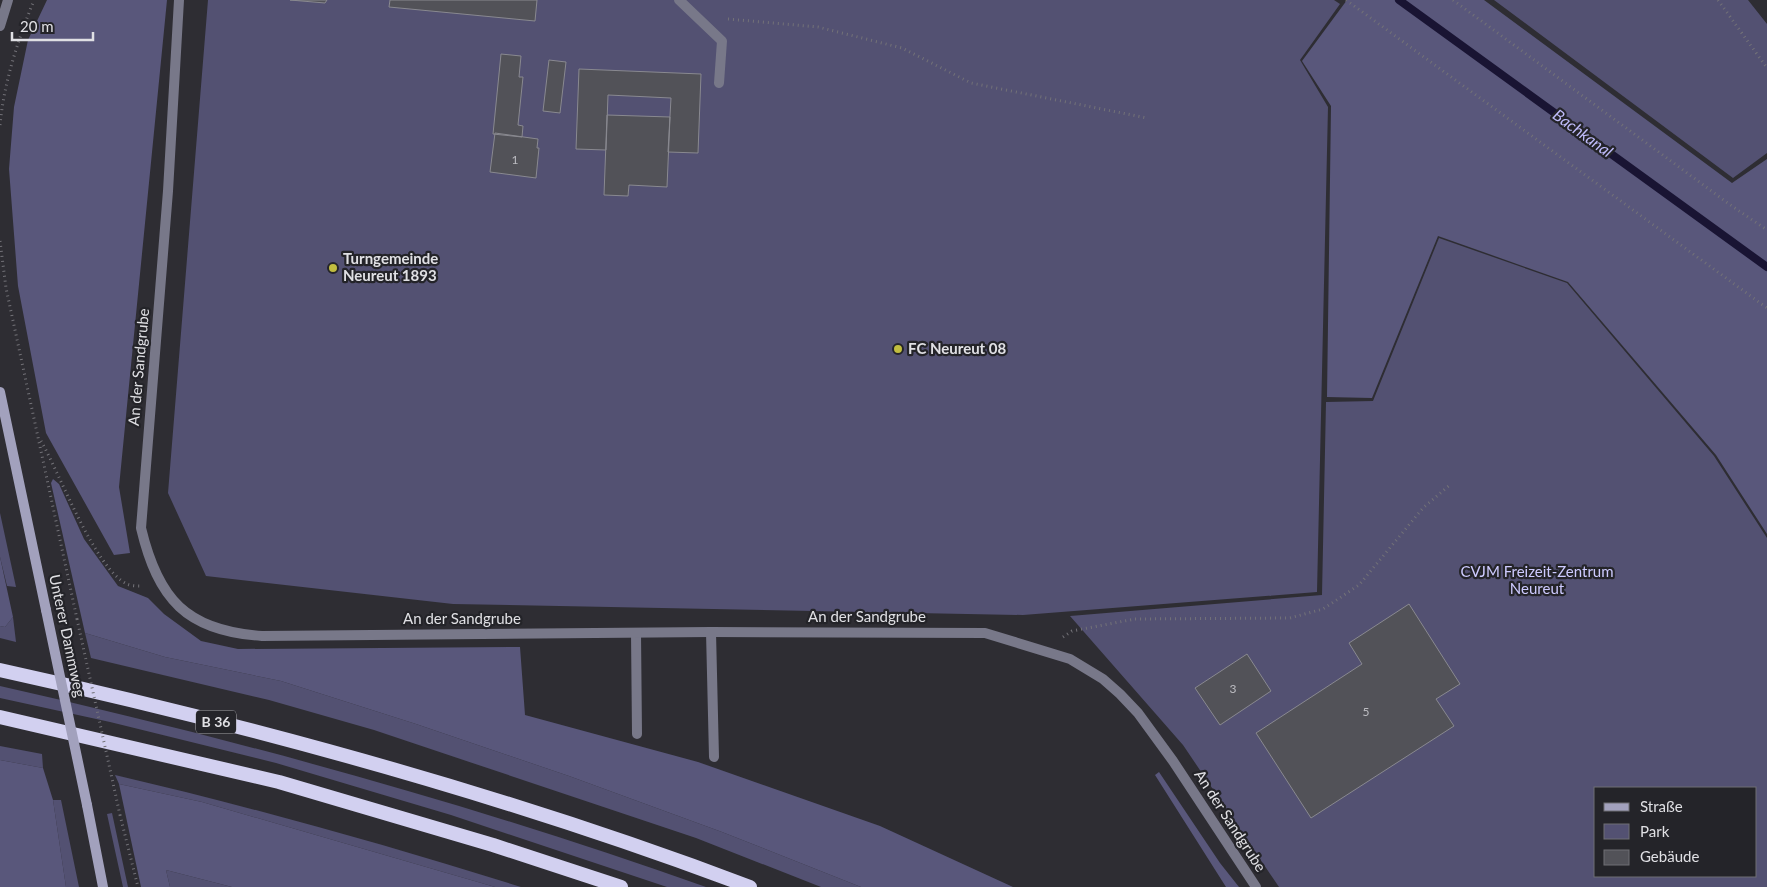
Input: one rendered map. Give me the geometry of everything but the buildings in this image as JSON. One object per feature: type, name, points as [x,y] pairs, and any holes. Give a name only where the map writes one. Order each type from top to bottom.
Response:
[{"type":"highway","name":"B 36","points":[[0,670],[274,736],[430,780],[662,853],[750,887]]},
{"type":"highway","points":[[0,717],[280,782],[493,845],[621,887]]},
{"type":"main road","name":"Unterer Dammweg","points":[[0,392],[103,887]]},
{"type":"street","points":[[0,26],[8,0]]},
{"type":"street","name":"An der Sandgrube","points":[[179,0],[168,191],[141,528],[150,565],[162,587],[178,606],[193,618],[214,629],[236,634],[262,636],[711,632],[985,633],[1070,659],[1090,670],[1120,694],[1138,713],[1173,761],[1256,887]]},
{"type":"street","points":[[679,0],[722,41],[719,83]]},
{"type":"street","points":[[711,632],[714,757]]},
{"type":"street","points":[[636,633],[637,734]]},
{"type":"path","points":[[0,125],[12,63],[20,35],[34,0]]},
{"type":"path","points":[[1346,0],[1767,308]]},
{"type":"path","points":[[1453,0],[1767,230]]},
{"type":"path","points":[[1718,0],[1767,68]]},
{"type":"path","points":[[696,16],[818,27],[902,48],[971,84],[1147,118]]},
{"type":"path","points":[[0,241],[6,288],[120,815],[138,887]]},
{"type":"path","points":[[40,439],[88,536],[108,566],[128,585],[162,587]]},
{"type":"path","points":[[1042,650],[1072,631],[1134,619],[1290,618],[1323,609],[1359,585],[1422,508],[1451,484]]},
{"type":"green space","name":"FC Neureut 08","points":[[208,0],[1334,0],[1340,4],[1300,60],[1328,107],[1317,592],[1023,615],[453,604],[206,576],[168,493]]},
{"type":"green space","points":[[1494,0],[1748,0],[1767,24],[1767,153],[1733,178]]},
{"type":"green space","name":"CVJM Freizeit-Zentrum Neureut","points":[[1439,238],[1567,283],[1714,456],[1767,538],[1767,887],[1279,887],[1183,745],[1070,616],[1322,595],[1326,402],[1373,401]]},
{"type":"green space","points":[[0,513],[16,587],[7,586],[0,557]]},
{"type":"green space","points":[[13,617],[16,642],[0,638],[0,626],[5,627]]},
{"type":"green space","points":[[85,633],[165,657],[281,681],[416,724],[569,776],[722,832],[861,887],[821,887],[696,838],[374,730],[269,700],[91,658]]},
{"type":"green space","points":[[0,686],[179,729],[356,776],[532,829],[706,887],[667,887],[451,815],[276,763],[110,722],[0,698]]},
{"type":"green space","points":[[0,746],[42,754],[43,768],[0,760]]},
{"type":"green space","points":[[115,775],[319,827],[521,887],[495,887],[202,802],[119,784]]},
{"type":"green space","points":[[53,800],[61,800],[79,887],[66,887]]},
{"type":"green space","points":[[112,813],[128,887],[123,887],[107,814]]},
{"type":"green space","points":[[166,870],[232,887],[170,887]]},
{"type":"shaded area","points":[[47,0],[167,0],[119,487],[130,553],[114,555],[46,433],[18,286],[9,169],[14,107],[28,40]]},
{"type":"shaded area","points":[[1347,0],[1484,0],[1732,183],[1767,159],[1767,534],[1716,455],[1568,282],[1438,236],[1372,398],[1327,397],[1331,106],[1302,61]]},
{"type":"shaded area","points":[[53,479],[59,484],[84,539],[118,586],[148,598],[164,614],[201,641],[238,649],[520,647],[525,715],[698,762],[880,826],[1013,887],[861,887],[722,832],[569,776],[416,724],[281,681],[165,657],[85,633],[51,483]]},
{"type":"shaded area","points":[[0,557],[13,617],[5,627],[0,626]]},
{"type":"shaded area","points":[[0,760],[43,768],[53,800],[66,887],[0,887]]},
{"type":"shaded area","points":[[1159,772],[1220,863],[1239,887],[1226,887],[1155,775]]},
{"type":"shaded area","points":[[119,784],[202,802],[495,887],[232,887],[166,870],[170,887],[141,887]]},
{"type":"waterway","name":"Bachkanal","points":[[1399,0],[1767,267]]},
{"type":"place","name":"Turngemeinde Neureut 1893","points":[[333,268]]},
{"type":"place","name":"FC Neureut 08","points":[[898,349]]}]
